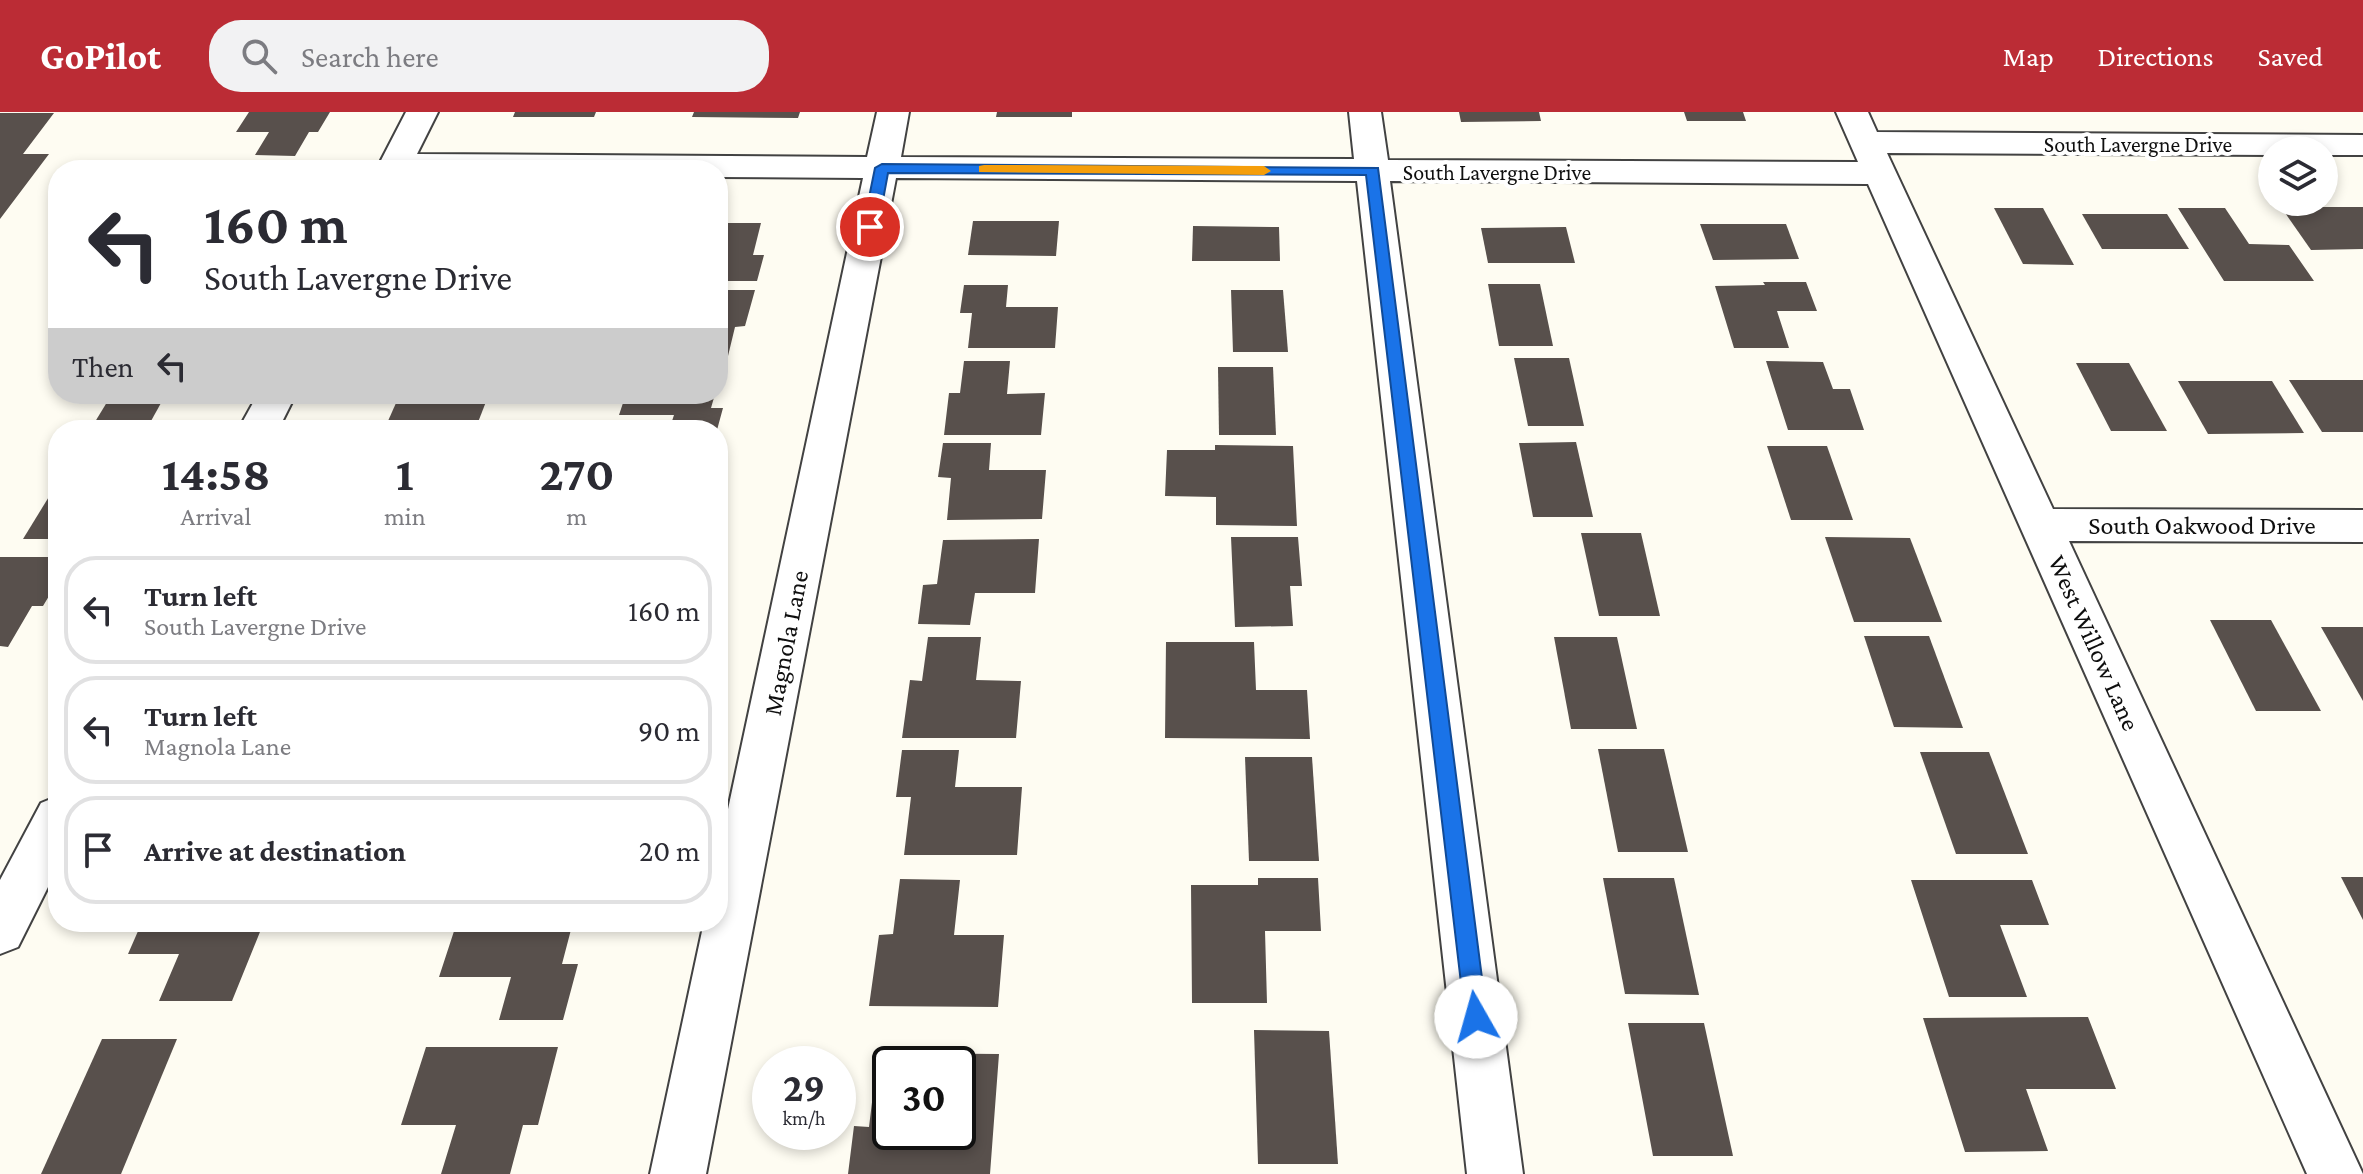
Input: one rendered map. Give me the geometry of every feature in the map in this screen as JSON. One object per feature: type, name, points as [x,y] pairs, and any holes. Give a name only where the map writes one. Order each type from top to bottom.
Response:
[{"type":"street","points":[[398,160],[422,112]]},
{"type":"street","name":"Magnola Lane","points":[[728,927],[893,112]]},
{"type":"street","points":[[1365,112],[1495,1174]]},
{"type":"street","points":[[2339,112],[2363,144]]},
{"type":"street","name":"South Lavergne Drive","points":[[728,168],[1373,171],[1865,142],[2363,144]]},
{"type":"street","name":"West Willow Lane","points":[[1865,142],[2041,525],[2341,1161]]},
{"type":"street","name":"South Oakwood Drive","points":[[2041,525],[2363,526]]},
{"type":"street","points":[[0,930],[48,837]]},
{"type":"street","name":"Magnola Lane","points":[[678,1174],[727,932]]},
{"type":"building","points":[[249,112],[330,112],[318,132],[309,132],[295,156],[255,155],[269,132],[236,132]]},
{"type":"building","points":[[515,112],[596,112],[594,117],[513,117]]},
{"type":"building","points":[[694,112],[800,112],[798,118],[692,117]]},
{"type":"building","points":[[997,112],[1072,112],[1072,117],[996,117]]},
{"type":"building","points":[[1459,112],[1539,112],[1541,121],[1461,122]]},
{"type":"building","points":[[1684,112],[1743,112],[1746,121],[1687,121]]},
{"type":"building","points":[[0,113],[54,113],[23,154],[49,154],[0,219]]},
{"type":"building","points":[[2338,207],[2363,207],[2363,249],[2311,250],[2287,216],[2338,216]]},
{"type":"building","points":[[1994,208],[2043,208],[2074,265],[2023,264]]},
{"type":"building","points":[[2178,208],[2225,208],[2249,244],[2289,245],[2314,281],[2224,281]]},
{"type":"building","points":[[2082,214],[2167,214],[2189,249],[2102,249]]},
{"type":"building","points":[[973,221],[1059,221],[1056,256],[968,255]]},
{"type":"building","points":[[728,223],[761,223],[753,255],[764,255],[757,281],[728,281]]},
{"type":"building","points":[[1700,224],[1786,224],[1799,259],[1713,260]]},
{"type":"building","points":[[1193,226],[1279,227],[1280,261],[1192,261]]},
{"type":"building","points":[[1566,227],[1575,263],[1488,263],[1481,228]]},
{"type":"building","points":[[1763,282],[1806,282],[1817,311],[1777,311],[1789,348],[1734,348],[1715,286],[1765,285]]},
{"type":"building","points":[[1488,284],[1540,284],[1553,346],[1499,346]]},
{"type":"building","points":[[964,285],[1008,285],[1006,307],[1058,307],[1055,348],[968,348],[972,313],[960,313]]},
{"type":"building","points":[[728,290],[755,290],[745,326],[735,327],[728,356]]},
{"type":"building","points":[[1231,290],[1283,290],[1288,352],[1233,352]]},
{"type":"building","points":[[1514,358],[1569,358],[1584,426],[1528,426]]},
{"type":"building","points":[[964,361],[1010,361],[1007,394],[1045,393],[1041,435],[944,435],[949,393],[960,393]]},
{"type":"building","points":[[1766,361],[1823,362],[1833,389],[1850,389],[1864,430],[1788,430]]},
{"type":"building","points":[[2076,363],[2129,363],[2167,431],[2111,431]]},
{"type":"building","points":[[1218,367],[1273,367],[1276,435],[1219,435]]},
{"type":"building","points":[[2289,380],[2363,380],[2363,432],[2322,432]]},
{"type":"building","points":[[2178,381],[2272,381],[2304,433],[2208,434]]},
{"type":"building","points":[[106,404],[160,404],[152,420],[96,420]]},
{"type":"building","points":[[396,404],[485,404],[479,420],[388,420]]},
{"type":"building","points":[[623,404],[712,404],[711,408],[723,408],[720,420],[672,420],[674,415],[619,415]]},
{"type":"building","points":[[1576,442],[1593,517],[1533,517],[1519,443]]},
{"type":"building","points":[[943,443],[991,443],[989,470],[1046,470],[1042,519],[947,520],[951,478],[938,477]]},
{"type":"building","points":[[1215,445],[1293,446],[1297,526],[1216,525],[1216,497],[1165,496],[1167,450],[1215,450]]},
{"type":"building","points":[[1767,446],[1827,446],[1853,520],[1791,520]]},
{"type":"building","points":[[48,498],[48,539],[23,539]]},
{"type":"building","points":[[1581,533],[1641,533],[1660,616],[1599,616]]},
{"type":"building","points":[[1231,537],[1298,537],[1302,586],[1290,586],[1293,626],[1235,627]]},
{"type":"building","points":[[1825,537],[1910,538],[1942,622],[1854,622]]},
{"type":"building","points":[[1039,539],[1035,593],[975,593],[970,625],[918,624],[923,585],[937,584],[943,540]]},
{"type":"building","points":[[0,557],[48,557],[48,598],[43,606],[32,606],[8,647],[0,646]]},
{"type":"building","points":[[2210,620],[2271,620],[2321,711],[2256,711]]},
{"type":"building","points":[[2321,627],[2363,627],[2363,701]]},
{"type":"building","points":[[1864,636],[1929,636],[1963,728],[1894,727]]},
{"type":"building","points":[[928,637],[981,637],[976,680],[1021,681],[1016,738],[902,738],[910,680],[922,681]]},
{"type":"building","points":[[1554,637],[1617,637],[1637,729],[1571,729]]},
{"type":"building","points":[[1166,642],[1254,642],[1256,690],[1307,690],[1310,739],[1165,738]]},
{"type":"building","points":[[1598,749],[1664,749],[1688,852],[1618,852]]},
{"type":"building","points":[[902,750],[959,750],[955,787],[1022,787],[1017,855],[904,855],[911,797],[896,797]]},
{"type":"building","points":[[1920,752],[1989,752],[2028,854],[1956,854]]},
{"type":"building","points":[[1245,757],[1312,757],[1319,861],[1249,861]]},
{"type":"building","points":[[2341,877],[2363,877],[2363,920]]},
{"type":"building","points":[[1258,878],[1318,878],[1321,931],[1265,931],[1267,1003],[1192,1003],[1191,885],[1258,885]]},
{"type":"building","points":[[1603,878],[1674,878],[1699,995],[1625,994]]},
{"type":"building","points":[[900,879],[960,880],[954,935],[1004,935],[998,1007],[869,1006],[879,935],[893,934]]},
{"type":"building","points":[[1911,880],[2032,880],[2049,925],[2000,925],[2027,997],[1949,997]]},
{"type":"building","points":[[138,932],[260,932],[232,1001],[159,1001],[179,954],[128,954]]},
{"type":"building","points":[[454,932],[570,932],[562,964],[578,964],[563,1020],[499,1020],[511,977],[439,977]]},
{"type":"building","points":[[2088,1017],[2116,1089],[2026,1089],[2048,1151],[1965,1152],[1923,1018]]},
{"type":"building","points":[[1628,1023],[1704,1023],[1733,1156],[1653,1156]]},
{"type":"building","points":[[1254,1030],[1329,1031],[1338,1164],[1258,1164]]},
{"type":"building","points":[[102,1039],[177,1039],[121,1174],[41,1174]]},
{"type":"building","points":[[426,1047],[558,1047],[538,1125],[523,1125],[510,1174],[441,1174],[456,1125],[401,1125]]},
{"type":"building","points":[[976,1054],[999,1054],[990,1174],[848,1174],[851,1150],[856,1150],[856,1126],[869,1127],[872,1102],[872,1150],[976,1150]]},
{"type":"slow traffic","points":[[984,169],[1264,171]]},
{"type":"route","points":[[870,227],[882,168],[1373,171],[1476,1017]]}]
